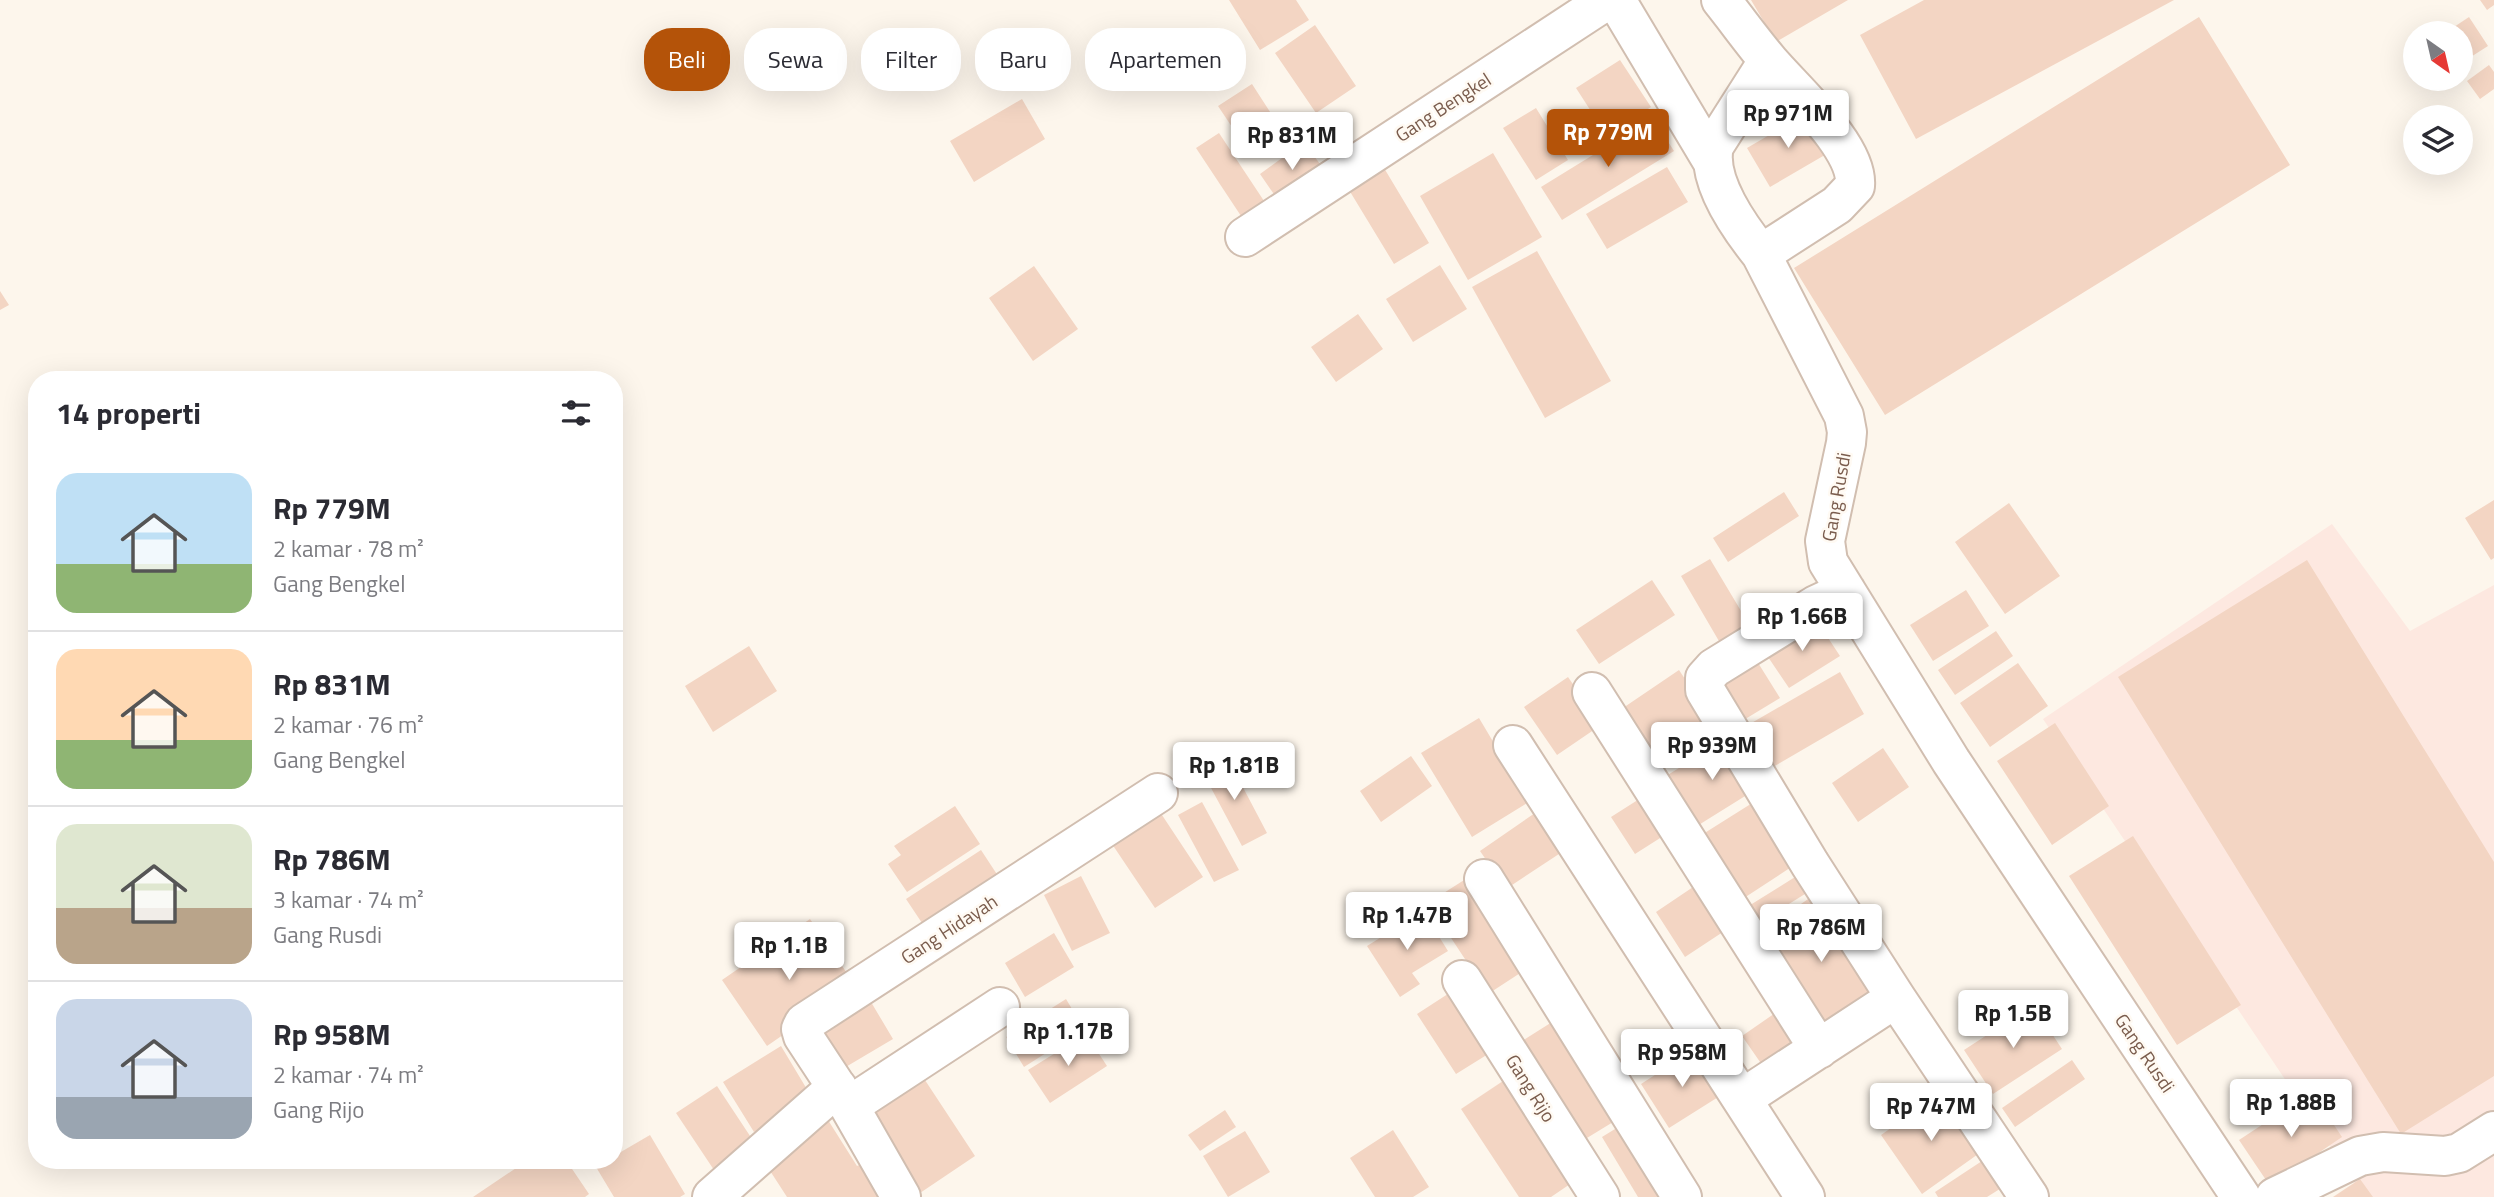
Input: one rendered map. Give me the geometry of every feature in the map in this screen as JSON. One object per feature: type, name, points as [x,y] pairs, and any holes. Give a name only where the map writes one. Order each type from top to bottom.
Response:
[{"type":"street","name":"Gang Bengkel","points":[[1245,237],[1607,0]]},
{"type":"street","name":"Gang Rusdi","points":[[1616,0],[1711,159],[1719,186],[1743,231],[1761,254],[1844,416],[1846,443],[1825,541],[1828,562],[1951,761],[2241,1197]]},
{"type":"street","points":[[1721,0],[1768,61],[1812,106],[1856,174],[1855,186],[1837,205],[1761,254]]},
{"type":"street","points":[[1711,159],[1714,146],[1768,61]]},
{"type":"street","points":[[1846,591],[1816,605],[1747,646],[1714,668],[1705,678],[1704,684],[1710,700],[1810,864],[2029,1197]]},
{"type":"street","points":[[1592,692],[1819,1049]]},
{"type":"street","points":[[1513,745],[1805,1197]]},
{"type":"street","name":"Gang Hidayah","points":[[901,1197],[843,1097],[803,1036],[801,1029],[804,1023],[1158,793]]},
{"type":"street","points":[[1485,879],[1682,1197]]},
{"type":"street","name":"Gang Rijo","points":[[1462,980],[1600,1197]]},
{"type":"street","points":[[1743,1098],[1896,998]]},
{"type":"street","points":[[712,1197],[843,1097],[1000,1007]]},
{"type":"street","points":[[2275,1197],[2360,1156],[2383,1152],[2445,1156],[2459,1153],[2494,1131]]},
{"type":"shaded area","points":[[2332,524],[2410,631],[2494,585],[2494,1197],[2364,1197],[2043,719]]},
{"type":"building","points":[[1229,0],[1296,0],[1309,20],[1260,50]]},
{"type":"building","points":[[1751,0],[1848,0],[1776,42]]},
{"type":"building","points":[[1924,0],[2174,0],[1916,139],[1860,35]]},
{"type":"building","points":[[2480,0],[2494,0],[2494,5],[2487,10]]},
{"type":"building","points":[[2199,17],[2290,165],[1885,415],[1794,268]]},
{"type":"building","points":[[2473,23],[2488,46],[2473,56]]},
{"type":"building","points":[[1315,25],[1356,86],[1316,113],[1275,53]]},
{"type":"building","points":[[1620,60],[1651,107],[1607,136],[1576,88]]},
{"type":"building","points":[[2489,65],[2494,72],[2494,89],[2480,99],[2473,89],[2473,77]]},
{"type":"building","points":[[1252,84],[1274,118],[1240,139],[1218,106],[1241,91],[1246,91]]},
{"type":"building","points":[[1022,99],[1045,139],[974,182],[950,141]]},
{"type":"building","points":[[1536,108],[1568,160],[1536,180],[1503,128]]},
{"type":"building","points":[[1807,113],[1830,152],[1770,187],[1747,148]]},
{"type":"building","points":[[1653,118],[1674,151],[1562,220],[1541,187]]},
{"type":"building","points":[[1219,133],[1268,207],[1245,222],[1196,148]]},
{"type":"building","points":[[1304,142],[1325,171],[1280,203],[1260,174]]},
{"type":"building","points":[[1493,153],[1542,237],[1468,280],[1420,196]]},
{"type":"building","points":[[1381,163],[1429,243],[1394,264],[1346,185]]},
{"type":"building","points":[[1667,167],[1688,202],[1607,249],[1586,214]]},
{"type":"building","points":[[1537,251],[1611,381],[1545,418],[1472,287]]},
{"type":"building","points":[[1440,265],[1467,309],[1413,342],[1386,299]]},
{"type":"building","points":[[1034,266],[1078,329],[1033,361],[989,298]]},
{"type":"building","points":[[0,291],[9,305],[0,310]]},
{"type":"building","points":[[1358,314],[1383,349],[1336,382],[1311,347]]},
{"type":"building","points":[[1784,492],[1799,516],[1728,562],[1713,538]]},
{"type":"building","points":[[2494,500],[2494,558],[2491,560],[2465,518]]},
{"type":"building","points":[[2009,503],[2060,576],[2005,614],[1955,542]]},
{"type":"building","points":[[1710,559],[1753,631],[1723,648],[1681,576]]},
{"type":"building","points":[[2307,560],[2494,862],[2494,1076],[2401,1134],[2118,677]]},
{"type":"building","points":[[1652,580],[1675,615],[1599,664],[1576,630]]},
{"type":"building","points":[[1966,590],[1989,626],[1933,661],[1910,625]]},
{"type":"building","points":[[1815,618],[1840,656],[1789,688],[1764,651]]},
{"type":"building","points":[[1996,631],[2013,656],[1955,695],[1938,670]]},
{"type":"building","points":[[749,646],[777,691],[713,732],[685,686]]},
{"type":"building","points":[[1755,658],[1780,698],[1742,721],[1717,682]]},
{"type":"building","points":[[2018,663],[2048,706],[1990,747],[1960,703]]},
{"type":"building","points":[[1679,670],[1720,732],[1660,771],[1620,710]]},
{"type":"building","points":[[1840,672],[1864,714],[1773,767],[1748,725]]},
{"type":"building","points":[[1568,677],[1601,725],[1557,755],[1524,707]]},
{"type":"building","points":[[1479,718],[1529,802],[1472,837],[1421,753]]},
{"type":"building","points":[[2055,723],[2109,806],[2052,845],[1997,761]]},
{"type":"building","points":[[1726,739],[1758,788],[1697,826],[1666,776]]},
{"type":"building","points":[[1883,748],[1909,787],[1858,822],[1832,783]]},
{"type":"building","points":[[1411,756],[1432,786],[1381,822],[1360,791]]},
{"type":"building","points":[[1227,757],[1267,833],[1242,846],[1202,771]]},
{"type":"building","points":[[1765,795],[1805,858],[1744,898],[1703,834]]},
{"type":"building","points":[[1644,796],[1668,833],[1635,854],[1611,817]]},
{"type":"building","points":[[1202,802],[1239,870],[1214,882],[1178,815]]},
{"type":"building","points":[[955,806],[980,844],[907,892],[888,864],[901,855],[894,846]]},
{"type":"building","points":[[1160,812],[1203,877],[1155,908],[1112,844]]},
{"type":"building","points":[[1535,813],[1562,852],[1506,889],[1480,851]]},
{"type":"building","points":[[2133,836],[2241,1005],[2177,1045],[2069,876]]},
{"type":"building","points":[[981,850],[1004,885],[930,935],[906,899]]},
{"type":"building","points":[[1803,872],[1813,889],[1758,923],[1747,907]]},
{"type":"building","points":[[1472,875],[1531,966],[1488,994],[1428,903]]},
{"type":"building","points":[[1081,876],[1110,933],[1072,951],[1044,895]]},
{"type":"building","points":[[1702,881],[1732,926],[1685,957],[1656,912]]},
{"type":"building","points":[[1811,897],[1878,999],[1831,1030],[1765,929]]},
{"type":"building","points":[[1423,911],[1448,951],[1412,973],[1420,984],[1400,997],[1367,946]]},
{"type":"building","points":[[810,919],[855,985],[767,1046],[722,980]]},
{"type":"building","points":[[1054,933],[1074,967],[1025,997],[1005,963]]},
{"type":"building","points":[[1454,990],[1493,1051],[1456,1074],[1417,1014]]},
{"type":"building","points":[[868,997],[893,1039],[844,1068],[819,1026]]},
{"type":"building","points":[[1066,999],[1084,1029],[1024,1067],[1006,1037]]},
{"type":"building","points":[[2033,1005],[2062,1049],[1993,1094],[1964,1050]]},
{"type":"building","points":[[1781,1009],[1806,1045],[1767,1072],[1742,1036]]},
{"type":"building","points":[[1560,1017],[1623,1116],[1582,1141],[1519,1043]]},
{"type":"building","points":[[1086,1034],[1107,1066],[1050,1103],[1028,1070]]},
{"type":"building","points":[[781,1046],[811,1096],[754,1132],[723,1082]]},
{"type":"building","points":[[1695,1049],[1723,1094],[1669,1128],[1641,1084]]},
{"type":"building","points":[[2072,1060],[2085,1079],[2015,1127],[2002,1108]]},
{"type":"building","points":[[919,1071],[975,1156],[920,1193],[864,1108]]},
{"type":"building","points":[[1512,1075],[1579,1178],[1551,1197],[1519,1197],[1461,1109]]},
{"type":"building","points":[[717,1086],[756,1145],[716,1173],[676,1113]]},
{"type":"building","points":[[2312,1092],[2342,1137],[2270,1186],[2239,1140]]},
{"type":"building","points":[[1941,1093],[1981,1152],[1922,1194],[1881,1135]]},
{"type":"building","points":[[1225,1110],[1236,1127],[1200,1151],[1188,1135]]},
{"type":"building","points":[[828,1120],[857,1166],[862,1164],[883,1197],[787,1197],[763,1160]]},
{"type":"building","points":[[1628,1121],[1674,1197],[1638,1197],[1602,1137]]},
{"type":"building","points":[[1393,1130],[1429,1187],[1413,1197],[1375,1197],[1350,1158]]},
{"type":"building","points":[[1245,1131],[1270,1172],[1228,1197],[1203,1156]]},
{"type":"building","points":[[650,1135],[685,1194],[680,1197],[614,1197],[597,1169],[623,1169],[623,1151]]},
{"type":"building","points":[[1985,1159],[2003,1187],[1987,1197],[1938,1197],[1935,1192]]},
{"type":"building","points":[[515,1169],[572,1169],[589,1194],[585,1197],[473,1197]]},
{"type":"building","points":[[2360,1179],[2373,1197],[2333,1197]]}]
